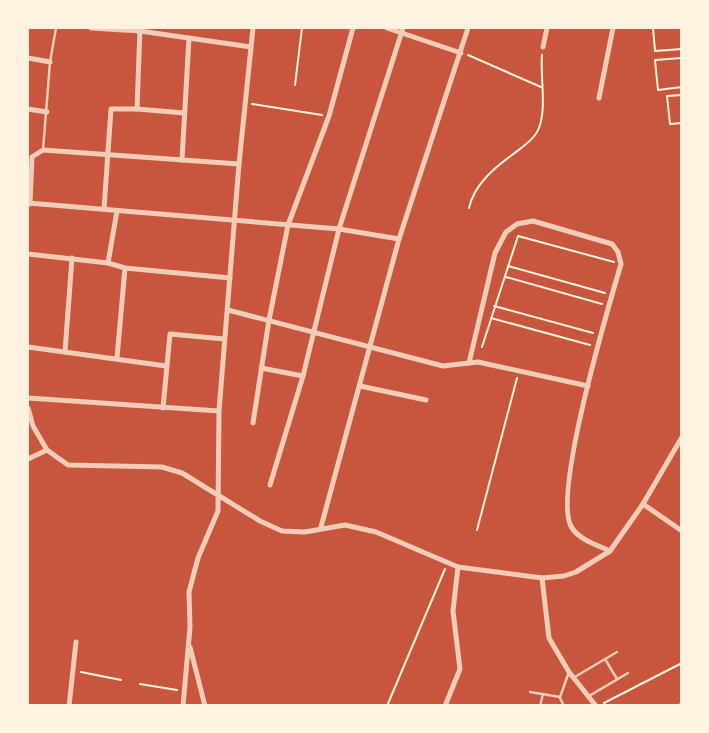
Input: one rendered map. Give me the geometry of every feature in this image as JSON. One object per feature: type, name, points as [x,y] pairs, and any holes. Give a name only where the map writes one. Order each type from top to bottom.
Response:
[{"type":"street","points":[[91,28],[140,29],[251,47]]},
{"type":"street","points":[[183,706],[189,644],[190,592],[198,558],[218,510],[219,410],[224,339],[253,28]]},
{"type":"street","points":[[253,423],[269,320],[288,225],[329,116],[353,28]]},
{"type":"street","points":[[387,28],[402,29],[461,53]]},
{"type":"street","points":[[322,527],[399,239],[468,28]]},
{"type":"street","points":[[543,47],[547,28]]},
{"type":"street","points":[[600,98],[613,28]]},
{"type":"street","points":[[137,109],[140,29]]},
{"type":"street","points":[[270,485],[303,376],[339,229],[402,29]]},
{"type":"street","points":[[182,160],[189,38]]},
{"type":"street","points":[[28,58],[50,62]]},
{"type":"street","points":[[28,109],[47,112]]},
{"type":"street","points":[[104,209],[111,109],[184,113]]},
{"type":"street","points":[[239,164],[43,150],[32,157],[29,203],[339,229],[399,239]]},
{"type":"street","points":[[108,263],[117,210]]},
{"type":"street","points":[[469,363],[495,254],[506,232],[517,224],[533,221],[612,244],[618,252],[621,264],[596,347],[574,444],[566,507],[571,527],[591,544],[610,551]]},
{"type":"street","points":[[28,254],[108,263],[125,268],[230,278]]},
{"type":"street","points":[[66,352],[72,258]]},
{"type":"street","points":[[117,358],[125,268]]},
{"type":"street","points":[[228,310],[443,366],[478,362],[588,386]]},
{"type":"street","points":[[163,408],[170,334],[224,339]]},
{"type":"street","points":[[28,347],[166,366]]},
{"type":"street","points":[[261,368],[303,376]]},
{"type":"street","points":[[360,386],[426,400]]},
{"type":"street","points":[[28,398],[163,408],[219,410]]},
{"type":"street","points":[[28,408],[33,426],[46,450],[68,465],[162,467],[182,473],[260,522],[282,531],[305,532],[322,527],[345,526],[376,532],[458,566],[542,578],[564,576],[576,572],[610,551],[643,504],[682,437]]},
{"type":"street","points":[[28,459],[46,450]]},
{"type":"street","points":[[643,504],[682,531]]},
{"type":"street","points":[[445,706],[460,670],[453,611],[458,566]]},
{"type":"street","points":[[542,578],[550,638],[573,678],[597,706]]},
{"type":"street","points":[[69,706],[76,642]]},
{"type":"street","points":[[189,644],[205,706]]},
{"type":"lane","points":[[43,150],[50,62],[56,28]]},
{"type":"lane","points":[[573,678],[617,652]]},
{"type":"lane","points":[[605,659],[617,680]]},
{"type":"lane","points":[[564,706],[560,698],[569,672]]},
{"type":"lane","points":[[589,696],[628,673]]},
{"type":"lane","points":[[530,692],[560,698]]},
{"type":"lane","points":[[540,706],[543,694]]},
{"type":"path","points":[[295,85],[302,28]]},
{"type":"path","points":[[652,28],[655,52],[682,49]]},
{"type":"path","points":[[469,208],[476,189],[486,178],[524,147],[539,129],[543,108],[541,87],[543,47]]},
{"type":"path","points":[[461,53],[513,73],[541,87]]},
{"type":"path","points":[[682,58],[656,60],[658,90],[682,87]]},
{"type":"path","points":[[682,95],[667,96],[670,124],[682,123]]},
{"type":"path","points":[[245,103],[329,116]]},
{"type":"path","points":[[478,362],[494,306],[518,236],[621,264]]},
{"type":"path","points":[[508,266],[612,295]]},
{"type":"path","points":[[505,276],[609,306]]},
{"type":"path","points":[[494,306],[600,336]]},
{"type":"path","points":[[491,318],[596,347]]},
{"type":"path","points":[[477,530],[519,371]]},
{"type":"path","points":[[387,706],[448,562]]},
{"type":"path","points":[[597,706],[682,662]]},
{"type":"path","points":[[73,670],[121,680]]},
{"type":"path","points":[[140,684],[184,691]]},
{"type":"path","points":[[677,706],[682,703]]}]
